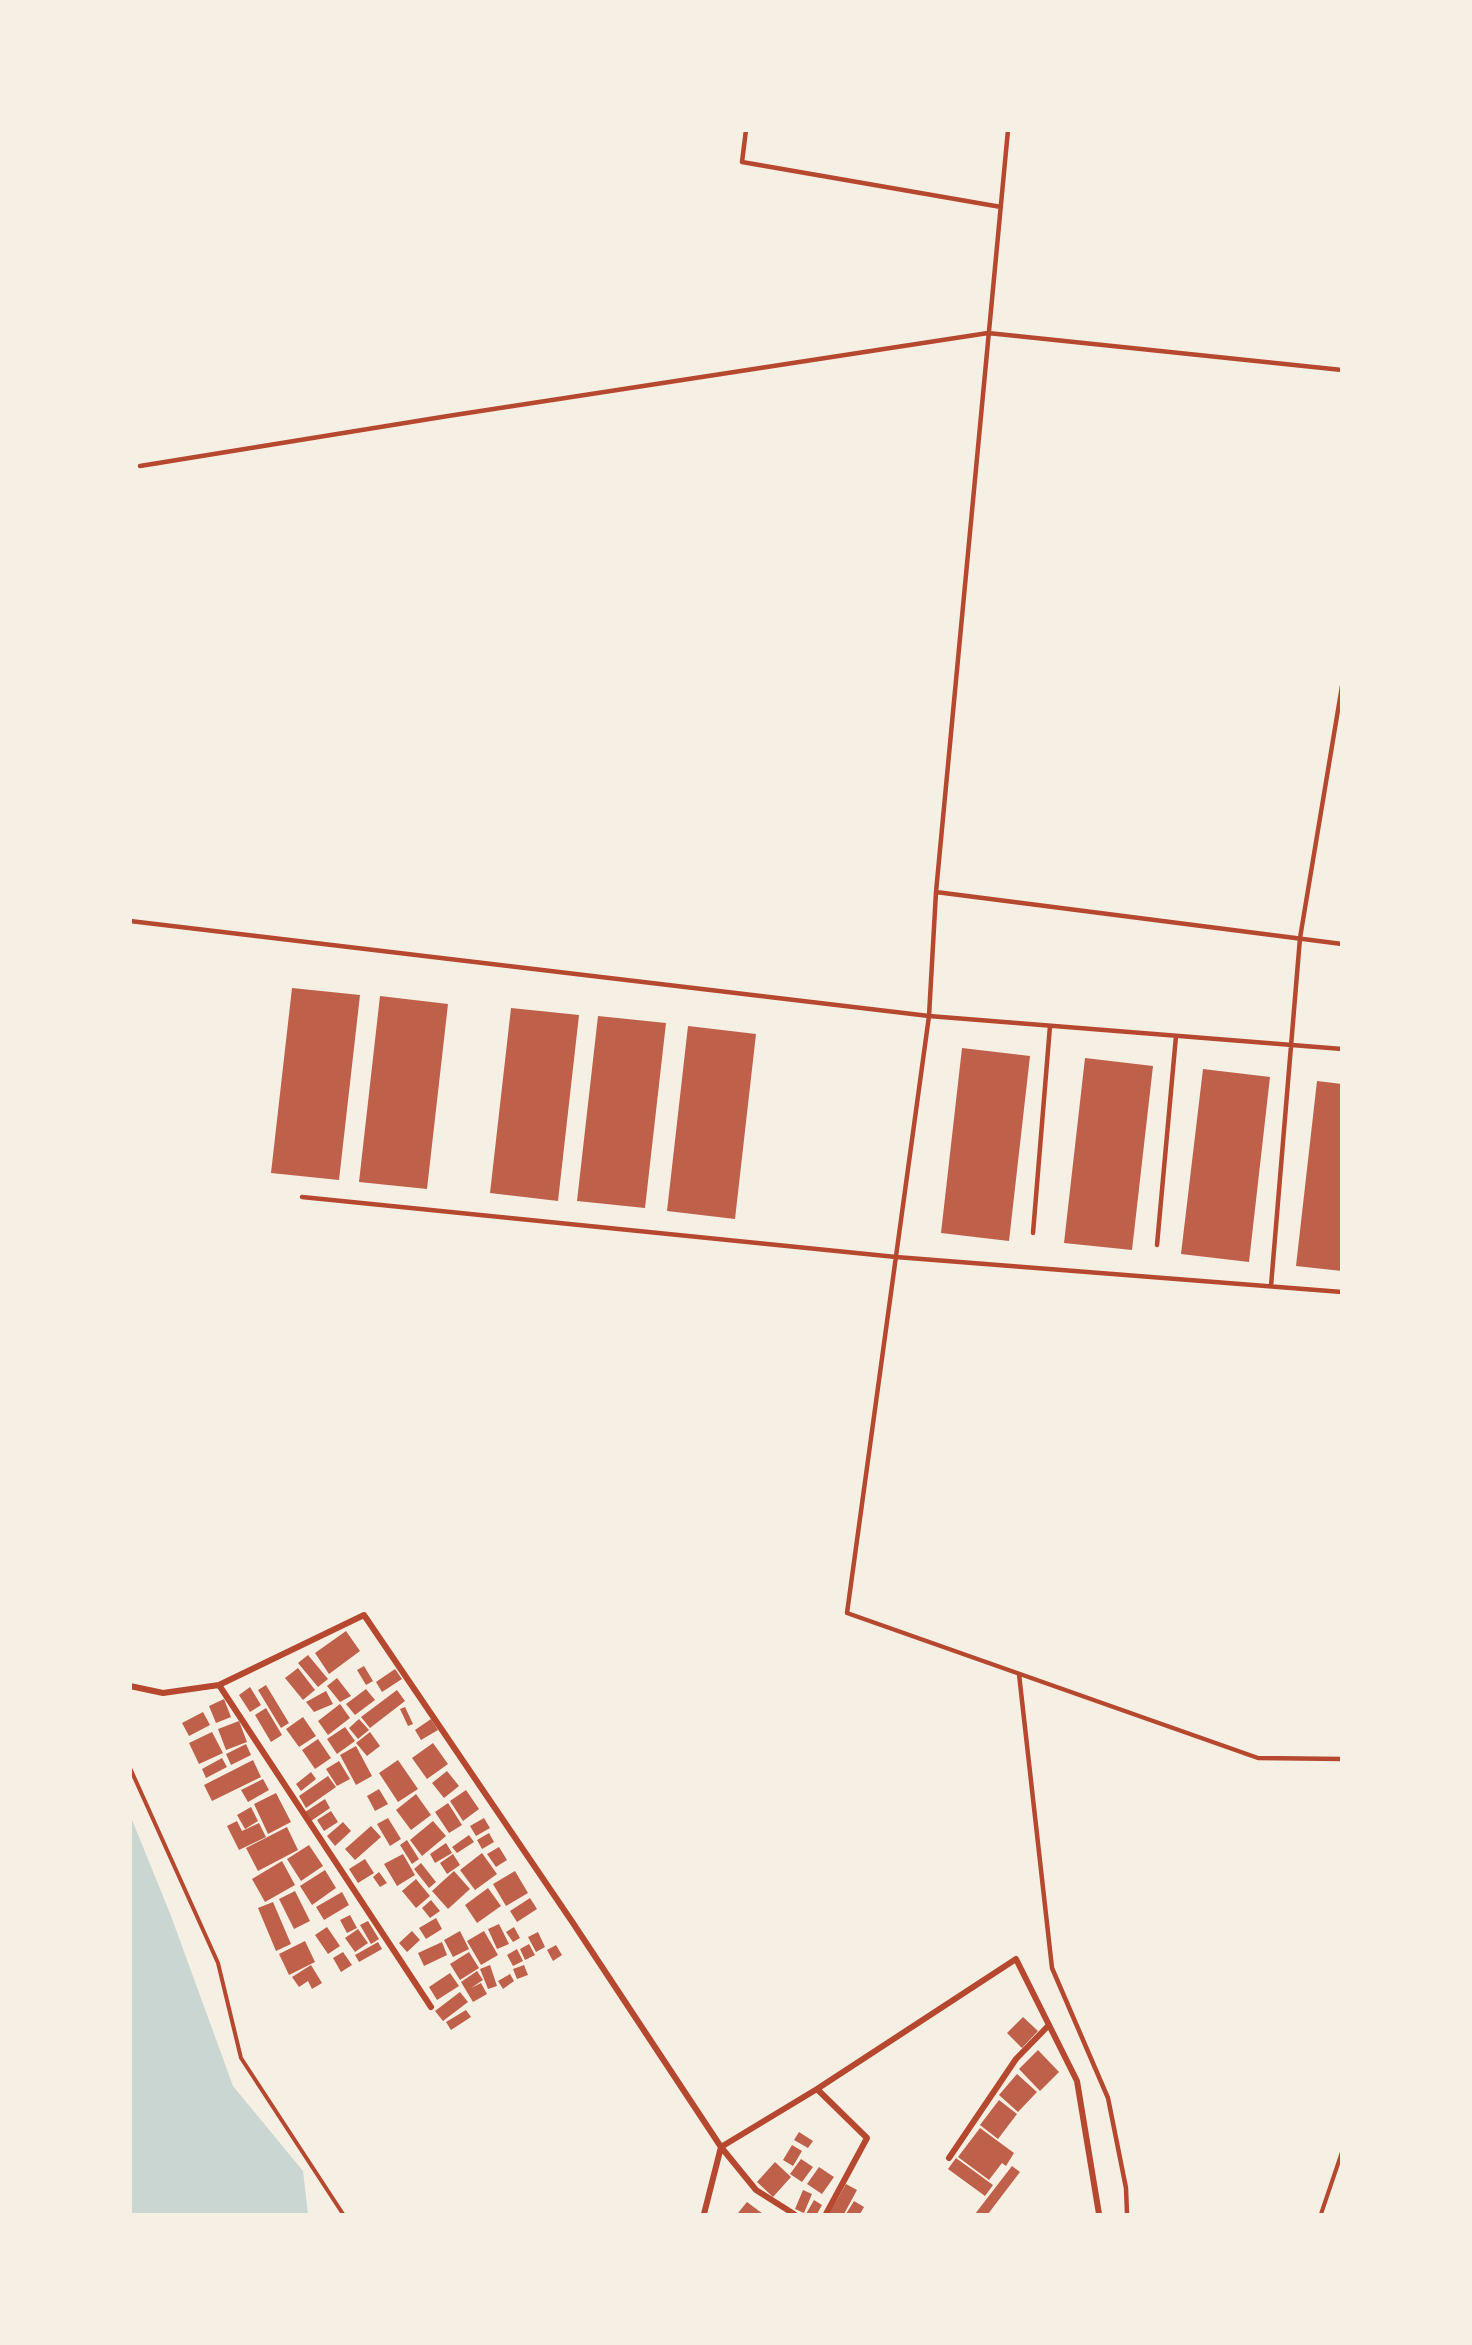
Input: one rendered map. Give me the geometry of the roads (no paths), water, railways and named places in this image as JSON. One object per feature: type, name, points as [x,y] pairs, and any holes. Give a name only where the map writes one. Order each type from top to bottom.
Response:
[{"type":"street","points":[[130,1686],[163,1693],[219,1685],[364,1616],[573,1923],[721,2147],[756,2190],[794,2214]]},
{"type":"street","points":[[219,1685],[430,2007]]},
{"type":"street","points":[[704,2214],[721,2147],[817,2089],[1016,1959],[1077,2081],[1099,2214]]},
{"type":"street","points":[[949,2158],[1016,2059],[1049,2025]]},
{"type":"street","points":[[817,2089],[867,2138],[826,2214]]},
{"type":"lane","points":[[746,130],[742,162],[1000,207]]},
{"type":"lane","points":[[1008,130],[936,892],[929,1016],[847,1613],[1258,1758],[1341,1759]]},
{"type":"lane","points":[[140,466],[988,333],[1341,370]]},
{"type":"lane","points":[[1271,1286],[1300,938],[1341,686]]},
{"type":"lane","points":[[936,892],[1341,944]]},
{"type":"lane","points":[[130,921],[929,1016],[1341,1049]]},
{"type":"lane","points":[[1034,1233],[1050,1026]]},
{"type":"lane","points":[[1157,1245],[1176,1036]]},
{"type":"lane","points":[[302,1197],[896,1257],[1341,1292]]},
{"type":"lane","points":[[1019,1674],[1052,1968],[1108,2098],[1126,2188],[1127,2214]]}]
